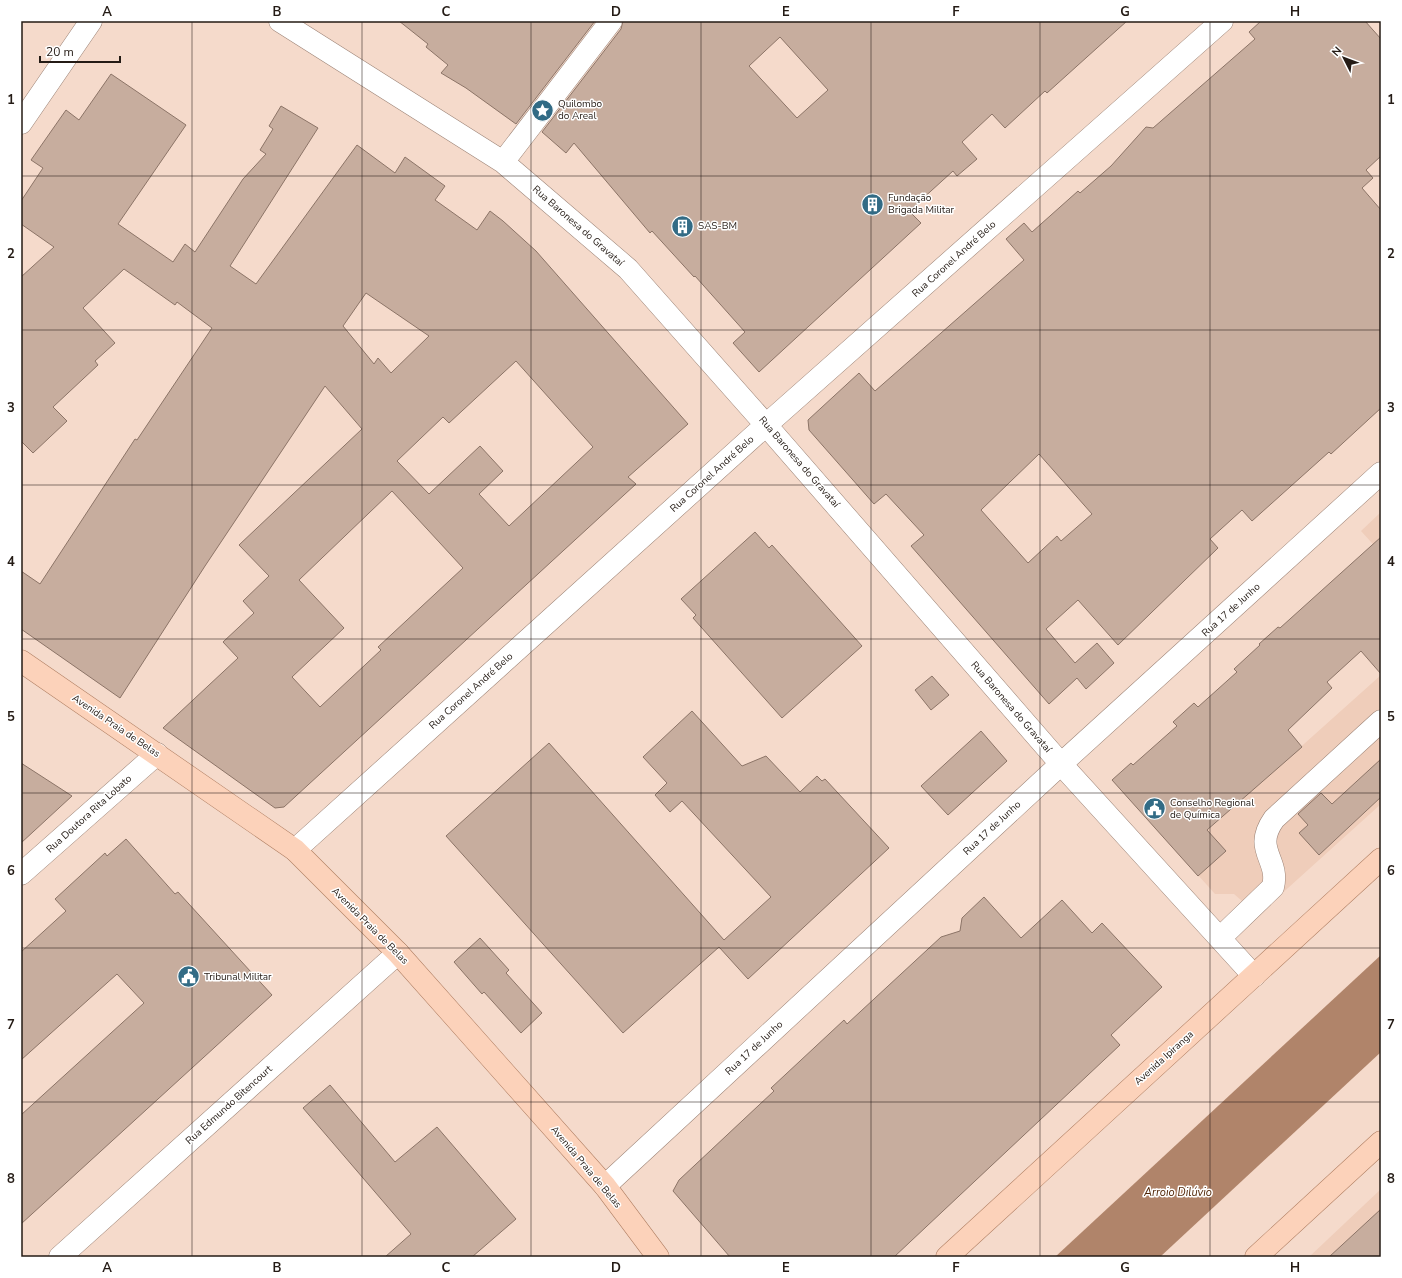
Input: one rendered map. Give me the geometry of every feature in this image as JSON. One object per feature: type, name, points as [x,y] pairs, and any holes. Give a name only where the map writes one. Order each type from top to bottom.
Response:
[{"type":"main road","name":"Avenida Praia de Belas","points":[[21,661],[295,850],[398,952],[605,1186],[658,1257]]},
{"type":"main road","name":"Avenida Ipiranga","points":[[947,1257],[1381,859]]},
{"type":"main road","points":[[1256,1257],[1381,1142]]},
{"type":"street","points":[[21,123],[91,21]]},
{"type":"street","name":"Rua Baronesa do Gravataí","points":[[280,21],[503,162],[628,269],[1061,764],[1254,976]]},
{"type":"street","points":[[503,162],[611,21]]},
{"type":"street","name":"Rua Coronel André Belo","points":[[295,850],[766,425],[1222,21]]},
{"type":"street","name":"Rua 17 de Junho","points":[[605,1186],[1061,764],[1381,473]]},
{"type":"street","points":[[1220,938],[1273,888],[1276,877],[1265,846],[1266,830],[1274,819],[1381,721]]},
{"type":"street","name":"Rua Doutora Rita Lobato","points":[[21,874],[157,754]]},
{"type":"street","name":"Rua Edmundo Bitencourt","points":[[60,1257],[398,952]]},
{"type":"shaded area","points":[[1381,512],[1381,553],[1361,531]]},
{"type":"shaded area","points":[[1381,675],[1381,804],[1258,915],[1234,894],[1215,894],[1180,855]]},
{"type":"shaded area","points":[[1381,1189],[1381,1257],[1309,1257]]},
{"type":"water","name":"Arroio Dilúvio","points":[[1381,955],[1381,1052],[1160,1257],[1055,1257]]},
{"type":"building","points":[[399,21],[595,21],[516,124],[466,88],[441,73],[448,65],[426,47],[428,44]]},
{"type":"building","points":[[623,21],[1127,21],[1047,93],[1045,91],[1005,128],[992,114],[962,142],[977,159],[957,176],[953,171],[909,211],[921,223],[759,372],[733,343],[745,332],[695,276],[694,277],[652,231],[650,233],[574,143],[566,153],[542,132],[621,29]],"holes":[[[780,37],[828,90],[797,118],[749,66]]]},
{"type":"building","points":[[1261,21],[1365,21],[1381,39],[1381,156],[1366,170],[1373,178],[1362,188],[1381,210],[1381,408],[1331,454],[1329,452],[1252,521],[1242,510],[1210,539],[1218,548],[1118,645],[1078,600],[1046,629],[1075,663],[1097,643],[1114,663],[1086,689],[1077,678],[1049,704],[911,546],[924,535],[886,494],[874,504],[809,430],[808,420],[859,373],[875,391],[982,297],[1024,260],[1006,239],[1024,223],[1032,232],[1078,191],[1080,193],[1111,166],[1146,127],[1153,128],[1255,39],[1249,32]],"holes":[[[1039,454],[1092,514],[1061,541],[1057,536],[1028,563],[981,510]]]},
{"type":"building","points":[[111,74],[186,125],[118,224],[173,262],[185,244],[195,252],[243,179],[266,154],[260,150],[273,129],[269,126],[281,106],[318,128],[230,266],[256,284],[357,145],[395,173],[405,157],[445,186],[435,200],[477,230],[490,211],[536,251],[688,424],[628,477],[636,484],[284,807],[275,808],[163,728],[238,658],[223,642],[254,613],[243,601],[269,576],[239,545],[362,429],[325,386],[205,566],[120,698],[21,629],[21,571],[40,584],[135,439],[137,440],[212,328],[177,302],[175,305],[124,269],[83,308],[115,343],[95,361],[98,365],[53,407],[67,421],[33,453],[21,441],[21,277],[54,247],[21,224],[21,201],[43,168],[31,160],[66,110],[79,120]],"holes":[[[366,293],[429,336],[391,373],[378,358],[374,364],[343,326]],[[516,361],[593,447],[509,526],[479,494],[503,471],[480,446],[429,494],[397,461],[443,417],[449,423]],[[392,491],[463,568],[378,647],[381,650],[320,707],[292,677],[344,628],[299,580]]]},
{"type":"building","points":[[755,532],[769,548],[772,545],[862,646],[782,718],[693,618],[696,615],[681,599]]},
{"type":"building","points":[[1381,537],[1381,674],[1361,651],[1327,682],[1332,688],[1288,730],[1302,747],[1207,830],[1226,851],[1198,876],[1112,780],[1131,763],[1133,765],[1177,726],[1173,722],[1194,703],[1198,707],[1237,672],[1234,669],[1260,645],[1259,644],[1278,627],[1280,628]]},
{"type":"building","points":[[932,676],[949,695],[931,710],[915,690]]},
{"type":"building","points":[[692,711],[742,766],[766,756],[800,792],[817,776],[822,781],[825,779],[889,848],[748,979],[719,947],[623,1033],[446,836],[549,743],[724,940],[771,897],[682,801],[670,812],[655,795],[667,783],[643,757]]},
{"type":"building","points":[[981,731],[1007,761],[948,815],[921,786]]},
{"type":"building","points":[[1381,759],[1381,797],[1319,855],[1299,833],[1308,825],[1298,814],[1321,793],[1332,804]]},
{"type":"building","points":[[21,763],[72,796],[21,843]]},
{"type":"building","points":[[126,839],[175,894],[178,892],[272,995],[21,1224],[21,1115],[144,1003],[117,974],[21,1060],[21,952],[66,911],[55,899],[105,853],[107,856]]},
{"type":"building","points":[[984,897],[1021,938],[1062,900],[1092,933],[1102,923],[1162,987],[1111,1035],[1120,1045],[894,1257],[730,1257],[673,1191],[679,1180],[774,1091],[771,1088],[844,1020],[847,1024],[941,937],[960,931],[962,918]]},
{"type":"building","points":[[480,938],[509,970],[506,973],[542,1013],[521,1033],[484,992],[482,994],[454,962]]},
{"type":"building","points":[[330,1085],[395,1162],[437,1127],[516,1219],[472,1257],[385,1257],[411,1234],[303,1108]]},
{"type":"building","points":[[1381,1209],[1381,1257],[1329,1257]]},
{"type":"place","name":"Quilombo do Areal","points":[[543,110]]},
{"type":"place","name":"Fundação Brigada Militar","points":[[872,204]]},
{"type":"place","name":"SAS-BM","points":[[683,226]]},
{"type":"place","name":"Conselho Regional de Química","points":[[1155,809]]},
{"type":"place","name":"Tribunal Militar","points":[[188,977]]}]
